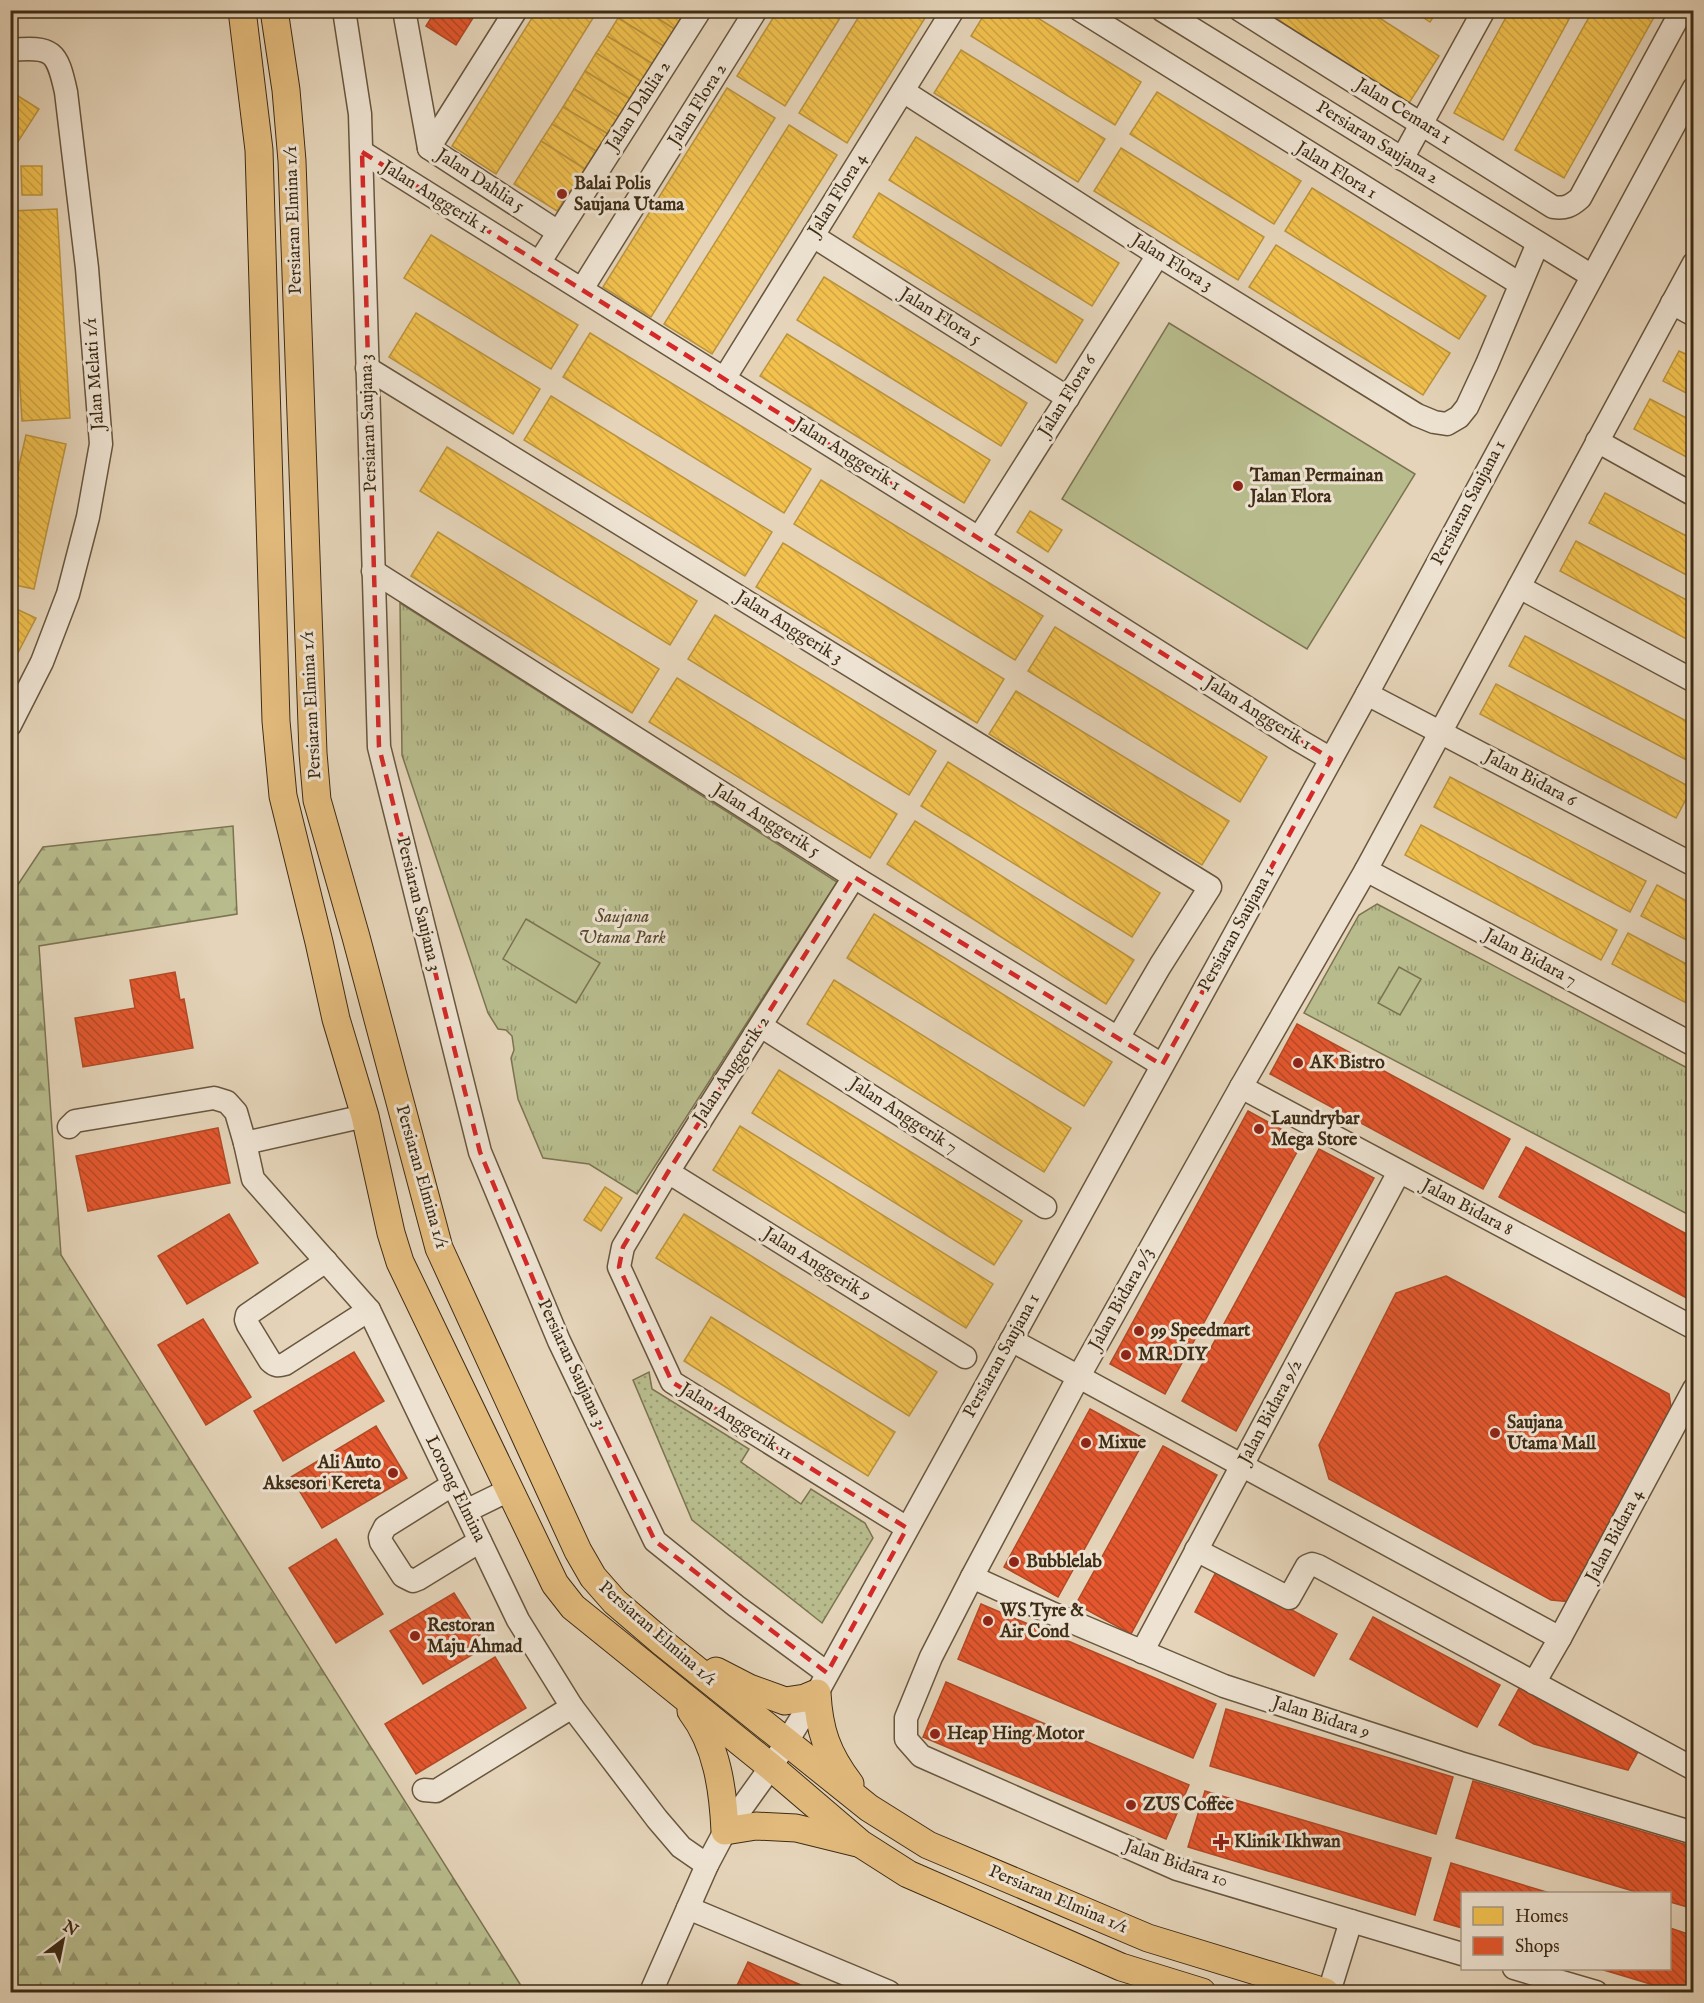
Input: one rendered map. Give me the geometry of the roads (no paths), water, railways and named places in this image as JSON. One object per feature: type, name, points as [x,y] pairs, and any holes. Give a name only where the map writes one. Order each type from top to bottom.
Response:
[{"type":"main road","name":"Persiaran Elmina 1/1","points":[[242,10],[259,150],[276,709],[283,796],[336,1019],[365,1116],[391,1233],[400,1262],[509,1490],[555,1584],[573,1607],[771,1767],[861,1844],[908,1874],[1121,1967],[1202,1992]]},
{"type":"main road","name":"Persiaran Elmina 1/1","points":[[274,10],[286,90],[292,161],[313,753],[317,800],[439,1248],[578,1551],[593,1577],[615,1602],[663,1643],[869,1808],[928,1845],[1148,1938],[1327,1992]]},
{"type":"main road","points":[[663,1643],[749,1688],[785,1701],[805,1698],[822,1683]]},
{"type":"main road","points":[[822,1683],[818,1712],[824,1740],[836,1765],[869,1808]]},
{"type":"main road","points":[[677,1692],[699,1722],[710,1743],[723,1800],[725,1831],[756,1826],[796,1828],[861,1844]]},
{"type":"street","name":"Persiaran Saujana 3","points":[[344,10],[360,114],[362,152],[379,747],[480,1152],[559,1341],[655,1541],[736,1606],[822,1683]]},
{"type":"street","name":"Jalan Dahlia 5","points":[[404,10],[429,148],[558,232]]},
{"type":"street","points":[[429,148],[516,10]]},
{"type":"street","name":"Jalan Dahlia 2","points":[[539,263],[700,10]]},
{"type":"street","name":"Jalan Flora 2","points":[[582,289],[756,10]]},
{"type":"street","name":"Jalan Flora 4","points":[[724,379],[953,10]]},
{"type":"street","name":"Jalan Flora 1","points":[[1080,10],[1520,284]]},
{"type":"street","name":"Persiaran Saujana 2","points":[[1162,10],[1592,276]]},
{"type":"street","name":"Jalan Cemara 1","points":[[1240,10],[1553,207],[1567,207],[1580,198],[1682,10]]},
{"type":"street","points":[[1402,159],[1484,10]]},
{"type":"street","name":"Jalan Melati 1/1","points":[[10,50],[38,48],[48,52],[56,59],[61,69],[66,92],[87,268],[101,444],[88,517],[68,594],[42,662],[10,725]]},
{"type":"street","name":"Persiaran Saujana 1","points":[[771,1767],[822,1683],[1367,694],[1694,88]]},
{"type":"street","name":"Jalan Flora 3","points":[[903,90],[1158,255],[1417,415],[1434,422],[1447,424],[1459,417],[1467,407],[1520,284]]},
{"type":"street","name":"Jalan Anggerik 1","points":[[362,152],[1331,759]]},
{"type":"street","name":"Jalan Flora 5","points":[[813,236],[1068,398]]},
{"type":"street","points":[[1520,284],[1538,243]]},
{"type":"street","name":"Jalan Flora 6","points":[[979,538],[1158,255]]},
{"type":"street","name":"Jalan Bidara 9/3","points":[[906,1739],[906,1718],[932,1657],[1079,1376],[1366,870],[1694,263]]},
{"type":"street","points":[[1672,303],[1694,315]]},
{"type":"street","name":"Jalan Anggerik 3","points":[[368,368],[1210,887],[1118,1038]]},
{"type":"street","points":[[1597,441],[1694,495]]},
{"type":"street","name":"Jalan Anggerik 5","points":[[373,571],[854,877],[1162,1065]]},
{"type":"street","points":[[1519,586],[1694,681]]},
{"type":"street","name":"Jalan Bidara 6","points":[[1367,694],[1694,865]]},
{"type":"street","name":"Jalan Bidara 7","points":[[1366,870],[1694,1045]]},
{"type":"street","name":"Jalan Anggerik 2","points":[[619,1267],[623,1247],[668,1172],[854,877]]},
{"type":"street","name":"Jalan Anggerik 7","points":[[761,1026],[1045,1207]]},
{"type":"street","name":"Jalan Bidara 8","points":[[1241,1087],[1694,1328]]},
{"type":"street","name":"Lorong Elmina","points":[[69,1127],[75,1121],[214,1098],[227,1102],[236,1112],[253,1179],[369,1310],[518,1620],[572,1707],[657,1819],[681,1847],[707,1865]]},
{"type":"street","points":[[245,1143],[365,1116]]},
{"type":"street","name":"Jalan Anggerik 9","points":[[668,1172],[965,1358]]},
{"type":"street","name":"Jalan Bidara 9/2","points":[[1142,1652],[1399,1172]]},
{"type":"street","points":[[326,1261],[247,1315],[248,1326],[270,1361],[274,1365],[285,1364],[369,1310]]},
{"type":"street","name":"Jalan Anggerik 11","points":[[619,1267],[672,1382],[907,1528]]},
{"type":"street","points":[[1011,1340],[1560,1638]]},
{"type":"street","name":"Jalan Bidara 4","points":[[1534,1683],[1694,1389]]},
{"type":"street","points":[[452,1485],[385,1527],[380,1537],[381,1542],[403,1576],[413,1581],[480,1541]]},
{"type":"street","points":[[466,1511],[509,1490]]},
{"type":"street","points":[[1196,1550],[1289,1598],[1307,1566],[1312,1564],[1318,1566],[1694,1769]]},
{"type":"street","name":"Jalan Bidara 9","points":[[972,1577],[1235,1690],[1460,1763],[1689,1825]]},
{"type":"street","points":[[424,1791],[436,1791],[572,1707]]},
{"type":"street","name":"Jalan Bidara 10","points":[[906,1739],[921,1756],[1177,1869],[1461,1954]]},
{"type":"street","points":[[651,1992],[707,1865],[725,1831],[771,1767]]},
{"type":"street","points":[[688,1908],[889,1992]]},
{"type":"street","points":[[1327,1992],[1351,1921]]},
{"type":"street","points":[[1521,1970],[1596,1992]]},
{"type":"place","name":"Balai Polis Saujana Utama","points":[[562,194]]},
{"type":"place","name":"Taman Permainan Jalan Flora","points":[[1238,486]]},
{"type":"place","name":"AK Bistro","points":[[1298,1063]]},
{"type":"place","name":"Laundrybar Mega Store","points":[[1259,1129]]},
{"type":"place","name":"99 Speedmart","points":[[1139,1331]]},
{"type":"place","name":"MR.DIY","points":[[1126,1355]]},
{"type":"place","name":"Saujana Utama Mall","points":[[1495,1433]]},
{"type":"place","name":"Mixue","points":[[1086,1443]]},
{"type":"place","name":"Ali Auto Aksesori Kereta","points":[[393,1473]]},
{"type":"place","name":"Bubblelab","points":[[1014,1562]]},
{"type":"place","name":"WS Tyre & Air Cond","points":[[988,1621]]},
{"type":"place","name":"Restoran Maju Ahmad","points":[[415,1636]]},
{"type":"place","name":"Heap Hing Motor","points":[[935,1734]]},
{"type":"place","name":"ZUS Coffee","points":[[1131,1805]]},
{"type":"place","name":"Klinik Ikhwan","points":[[1221,1842]]},
{"type":"park label","name":"Saujana Utama Park","points":[[622,927]]}]
